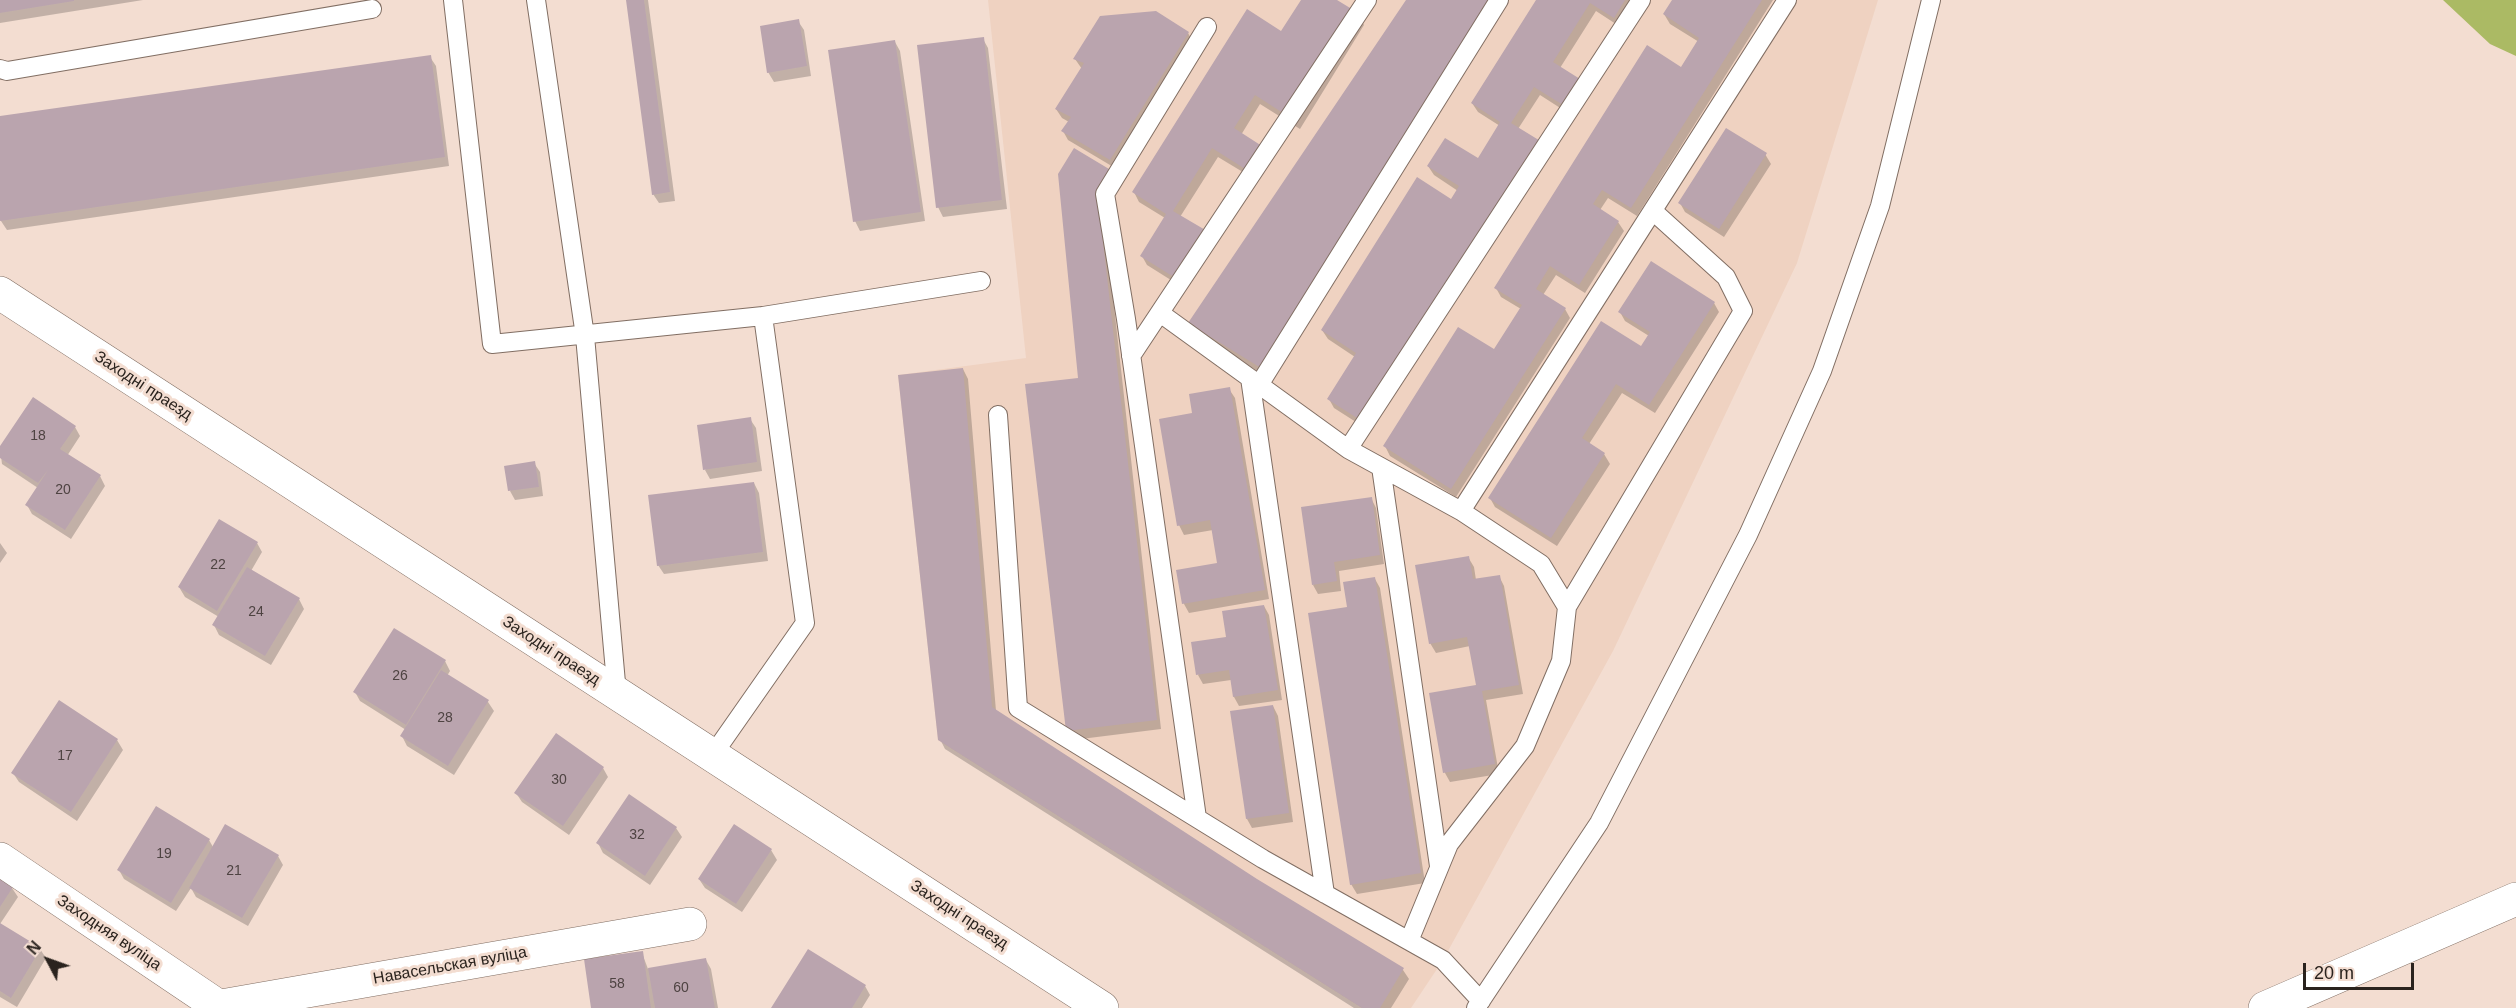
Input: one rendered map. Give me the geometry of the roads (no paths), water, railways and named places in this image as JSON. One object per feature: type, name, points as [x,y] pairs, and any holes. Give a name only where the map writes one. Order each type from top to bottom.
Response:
[{"type":"street","name":"Заходні праезд","points":[[0,293],[1102,1008]]},
{"type":"street","name":"Заходняя вуліца","points":[[0,859],[214,1007]]},
{"type":"street","points":[[2265,1008],[2516,899]]},
{"type":"street","name":"Навасельская вуліца","points":[[214,1007],[690,924]]},
{"type":"lane","points":[[453,0],[492,344],[763,316],[981,281]]},
{"type":"lane","points":[[536,0],[585,336],[617,694]]},
{"type":"lane","points":[[1131,356],[1367,0]]},
{"type":"lane","points":[[1325,894],[1254,381],[1499,0]]},
{"type":"lane","points":[[1348,449],[1641,0]]},
{"type":"lane","points":[[1461,511],[1787,0]]},
{"type":"lane","points":[[998,414],[1018,708],[1325,894],[1443,960],[1479,1005],[1599,823],[1758,514],[1822,371],[1880,206],[1932,0]]},
{"type":"lane","points":[[0,69],[7,71],[372,9]]},
{"type":"lane","points":[[1197,818],[1131,356],[1105,194],[1207,27]]},
{"type":"lane","points":[[1409,941],[1449,844],[1525,746],[1562,661],[1567,607],[1743,311],[1726,277],[1653,211]]},
{"type":"lane","points":[[1160,313],[1348,449],[1461,511],[1541,564],[1567,607]]},
{"type":"lane","points":[[712,756],[805,623],[763,316]]},
{"type":"lane","points":[[1381,467],[1439,868]]}]
